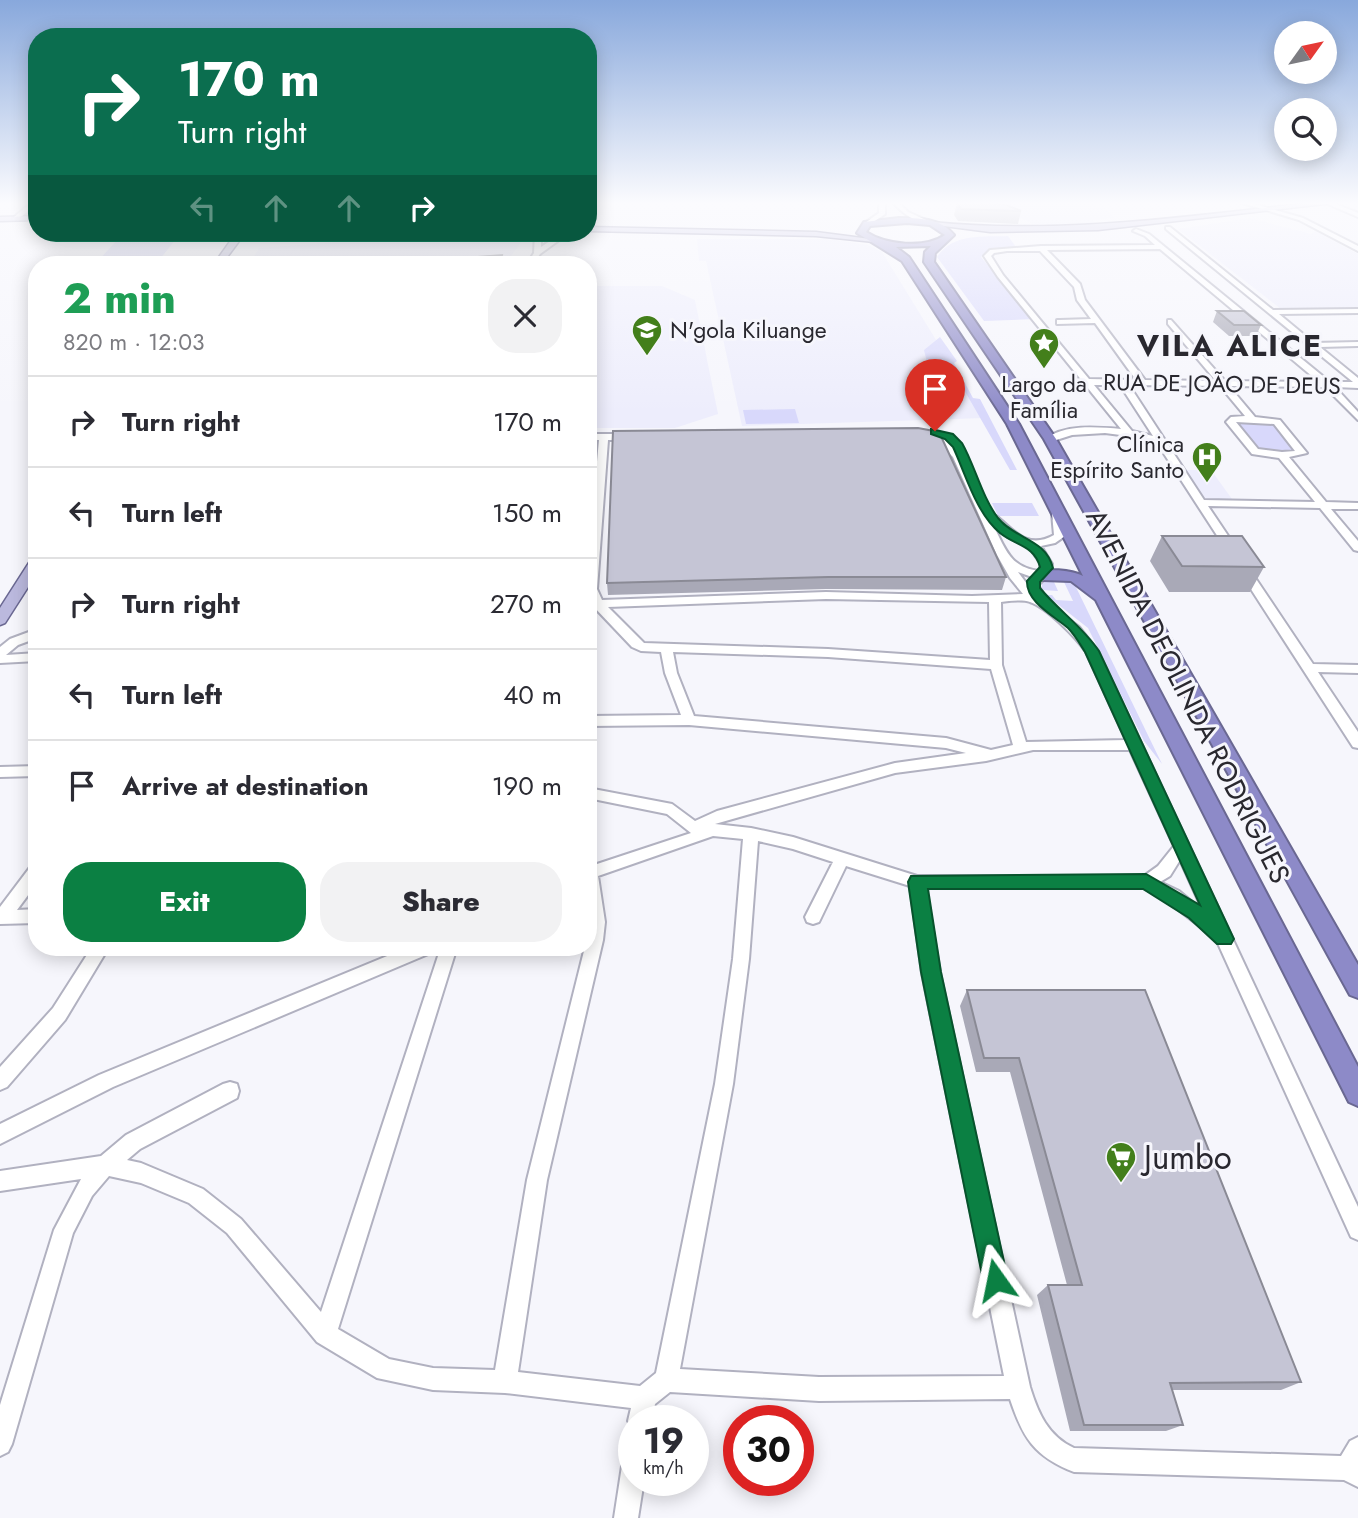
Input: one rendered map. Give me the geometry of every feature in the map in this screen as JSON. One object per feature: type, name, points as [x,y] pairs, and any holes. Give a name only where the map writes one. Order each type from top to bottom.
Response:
[{"type":"highway","name":"AVENIDA DEOLINDA RODRIGUES","points":[[915,273],[1013,424],[1358,1093]]},
{"type":"highway","name":"AVENIDA DEOLINDA RODRIGUES","points":[[937,273],[1051,433],[1358,987]]},
{"type":"highway","points":[[1043,575],[1068,575],[1080,580],[1112,613]]},
{"type":"main road","points":[[0,620],[28,575]]},
{"type":"street","points":[[998,273],[1086,382],[1131,432]]},
{"type":"street","points":[[1063,273],[1078,290],[1097,321],[1143,383]]},
{"type":"street","points":[[1192,273],[1328,385],[1358,417]]},
{"type":"street","points":[[1223,273],[1358,383]]},
{"type":"street","points":[[1236,309],[1271,312],[1358,311]]},
{"type":"street","points":[[1245,316],[1271,312]]},
{"type":"street","points":[[1060,322],[1097,321]]},
{"type":"street","points":[[1171,322],[1252,419]]},
{"type":"street","points":[[1311,345],[1358,344]]},
{"type":"street","name":"RUA DE JOÃO DE DEUS","points":[[1086,382],[1328,385],[1358,383]]},
{"type":"street","points":[[1123,383],[1160,444],[1358,743]]},
{"type":"street","points":[[1252,419],[1277,422],[1301,452],[1298,455],[1282,455],[1255,452],[1231,422],[1252,419]]},
{"type":"street","points":[[1131,432],[1147,424]]},
{"type":"street","points":[[1043,603],[1032,585],[1047,568],[1044,558],[1028,542],[1007,533],[992,519],[953,439],[940,433],[917,432],[938,436],[953,447],[985,519],[1021,584],[1043,603],[1084,638],[1358,1230]]},
{"type":"street","points":[[1051,433],[1131,432],[1160,444]]},
{"type":"street","points":[[597,435],[645,435],[597,436]]},
{"type":"street","points":[[597,519],[604,437]]},
{"type":"street","points":[[1282,455],[1358,548]]},
{"type":"street","points":[[1008,561],[1008,546],[1016,541],[1050,542],[1060,536],[1054,501]]},
{"type":"street","points":[[1201,503],[1358,506]]},
{"type":"street","points":[[1008,561],[1028,573],[1043,575]]},
{"type":"street","points":[[995,600],[1021,584]]},
{"type":"street","points":[[597,607],[894,595],[995,600],[1007,596],[1043,603]]},
{"type":"street","points":[[995,600],[996,665],[1021,748]]},
{"type":"street","points":[[597,608],[641,647],[828,653],[996,665]]},
{"type":"street","points":[[0,653],[14,642],[28,637]]},
{"type":"street","points":[[666,648],[671,673],[689,720]]},
{"type":"street","points":[[0,659],[28,657]]},
{"type":"street","points":[[1308,668],[1358,669]]},
{"type":"street","points":[[597,721],[689,720],[946,743],[991,755]]},
{"type":"street","points":[[692,828],[717,817],[895,768],[1041,745],[1136,746]]},
{"type":"street","points":[[0,772],[28,771]]},
{"type":"street","points":[[597,795],[672,810],[692,828],[751,834],[844,857],[917,882],[1146,882],[1196,912],[1224,939]]},
{"type":"street","points":[[597,870],[712,832]]},
{"type":"street","points":[[643,1405],[644,1398],[666,1380],[677,1335],[724,1084],[741,959],[751,834]]},
{"type":"street","points":[[1146,882],[1164,871],[1182,846]]},
{"type":"street","points":[[813,917],[844,857]]},
{"type":"street","points":[[1,917],[28,882]]},
{"type":"street","points":[[917,882],[934,986],[1018,1387],[1028,1422],[1036,1434],[1060,1455],[1074,1460],[1355,1464]]},
{"type":"street","points":[[1,917],[28,916]]},
{"type":"street","points":[[0,1082],[59,1014],[95,956]]},
{"type":"street","points":[[0,1134],[106,1081],[405,956]]},
{"type":"street","points":[[325,1334],[446,956]]},
{"type":"street","points":[[505,1382],[537,1180],[592,956]]},
{"type":"street","points":[[0,1444],[64,1230],[85,1189],[105,1165],[152,1130],[230,1091]]},
{"type":"street","points":[[0,1181],[105,1165],[141,1173],[196,1196],[234,1226],[325,1334],[362,1358],[399,1375],[505,1382],[644,1398]]},
{"type":"street","points":[[666,1380],[819,1389],[1018,1387]]},
{"type":"street","points":[[626,1518],[629,1496]]},
{"type":"shaded area","points":[[709,273],[895,273],[984,418],[742,426]]},
{"type":"shaded area","points":[[949,273],[995,273],[1034,319],[984,321]]},
{"type":"shaded area","points":[[1234,273],[1358,273],[1358,308],[1281,309]]},
{"type":"shaded area","name":"N'gola Kiluange","points":[[597,286],[662,286],[695,300],[718,414],[675,428],[597,428]]},
{"type":"shaded area","points":[[940,337],[957,361],[954,363],[973,398],[980,399],[1017,470],[1010,470],[959,381],[937,381],[947,406],[944,406],[932,382],[924,350]]},
{"type":"shaded area","points":[[795,409],[799,423],[746,424],[743,410]]},
{"type":"shaded area","points":[[1234,420],[1274,421],[1300,454],[1260,453]]},
{"type":"shaded area","name":"Clínica Espírito Santo","points":[[1183,470],[1211,470],[1232,499],[1203,499]]},
{"type":"shaded area","points":[[992,503],[1032,503],[1039,516],[998,516]]},
{"type":"shaded area","points":[[1049,578],[1073,581],[1162,764],[1144,741],[1088,628],[1046,595],[1052,595],[1056,600],[1073,601],[1064,582],[1054,582],[1058,591],[1042,590],[1042,583]]},
{"type":"building","points":[[1217,311],[1244,311],[1261,325],[1234,325]]},
{"type":"building","points":[[918,428],[939,432],[1006,577],[828,577],[607,583],[613,431]]},
{"type":"building","points":[[1162,536],[1242,536],[1264,567],[1182,566]]},
{"type":"building","name":"Jumbo","points":[[967,990],[1145,990],[1301,1382],[1170,1383],[1183,1425],[1084,1425],[1048,1285],[1082,1285],[1019,1058],[984,1058]]},
{"type":"place","name":"N'gola Kiluange","points":[[647,357]]},
{"type":"place","name":"Largo da Família","points":[[1044,370]]},
{"type":"place","name":"Clínica Espírito Santo","points":[[1207,484]]},
{"type":"place","name":"Jumbo","points":[[1121,1184]]},
{"type":"district","name":"VILA ALICE","points":[[1230,345]]},
{"type":"route","points":[[935,431],[949,436],[958,445],[992,519],[1007,533],[1033,545],[1044,558],[1046,572],[1033,581],[1033,589],[1048,606],[1075,627],[1092,651],[1224,939],[1196,912],[1146,882],[917,882],[931,972],[996,1280]]}]
